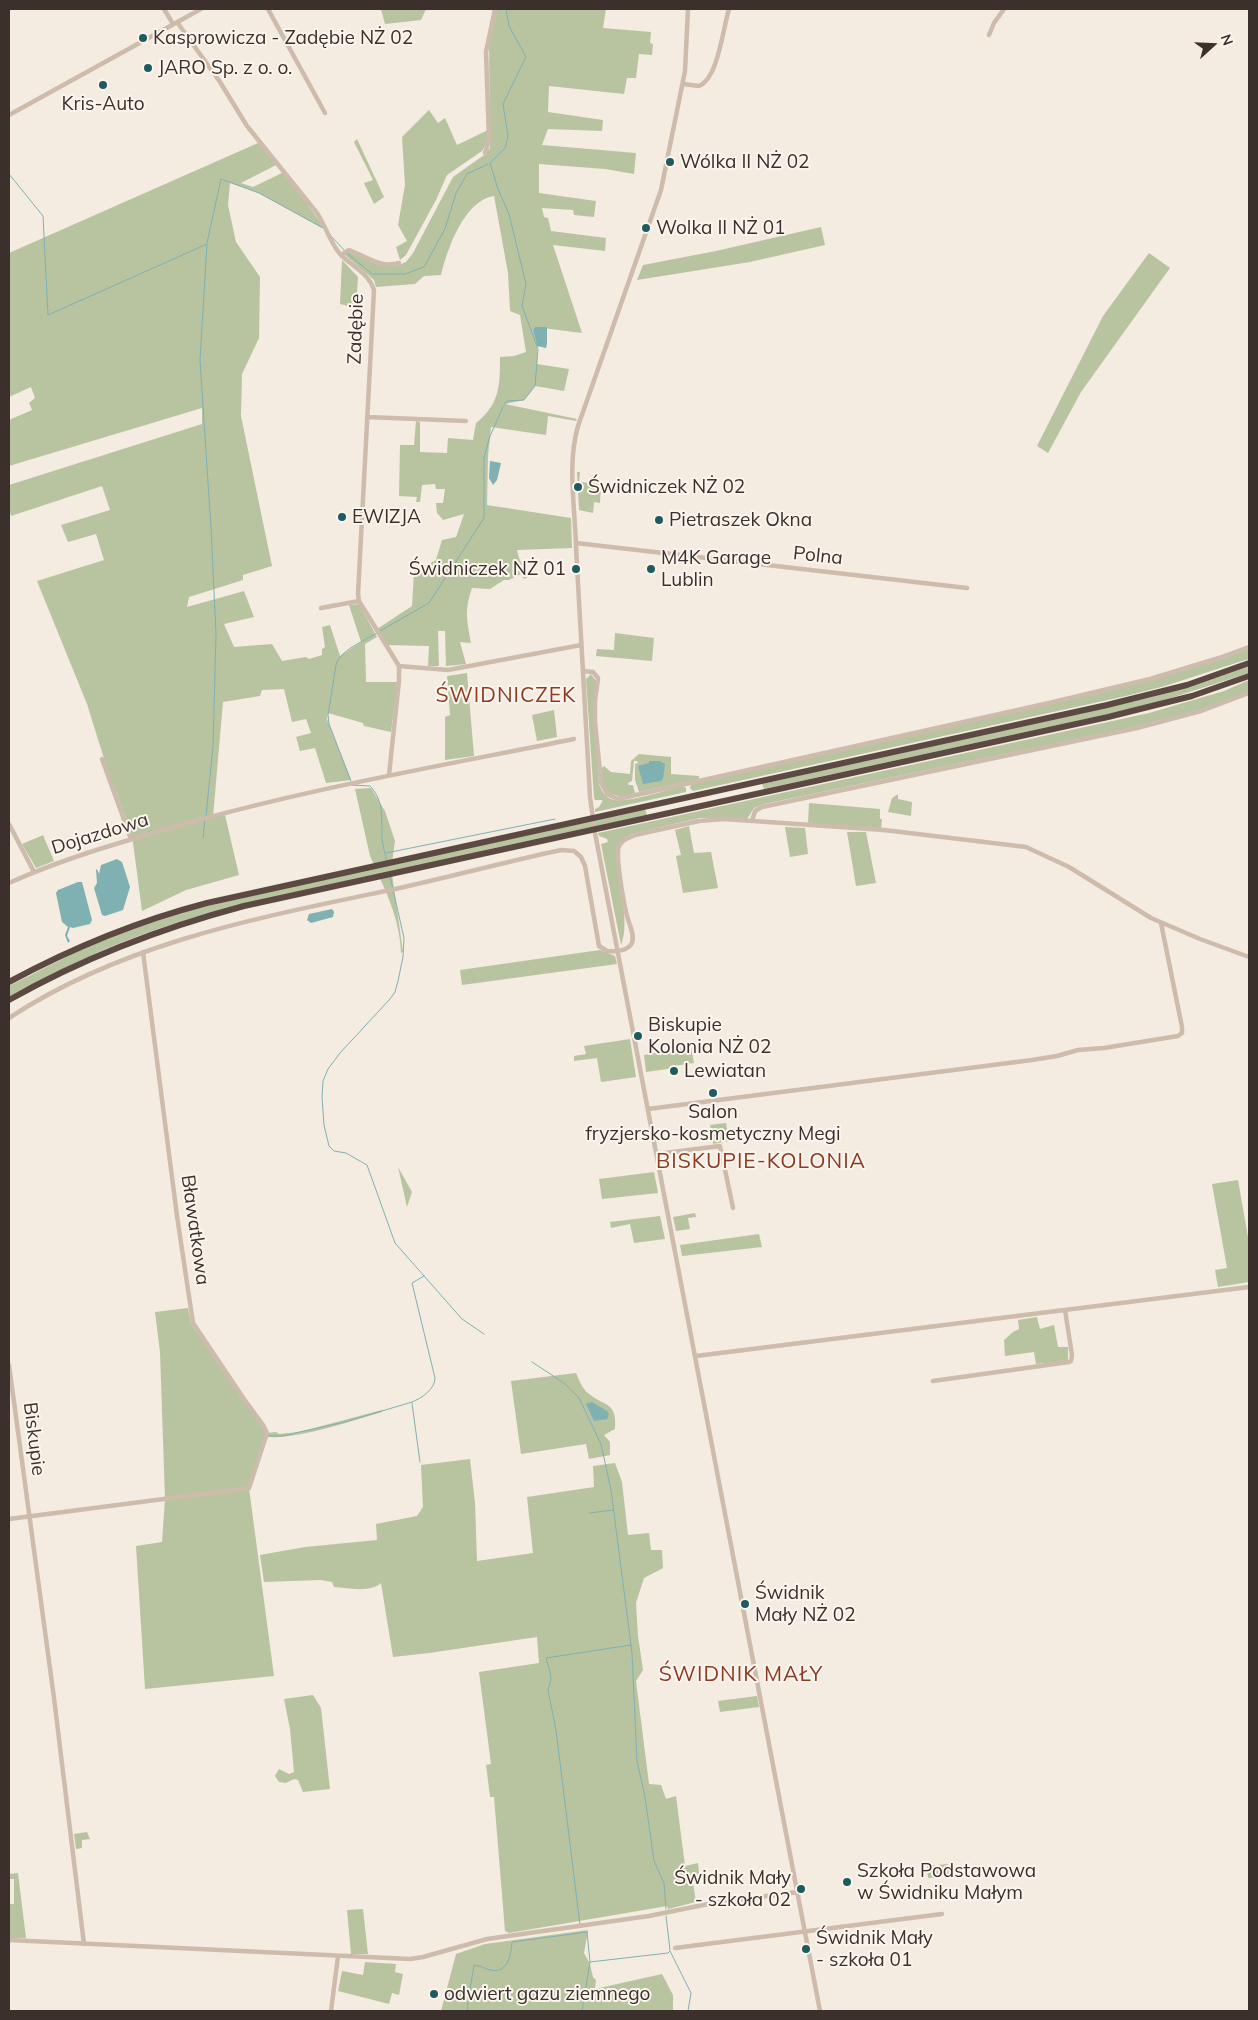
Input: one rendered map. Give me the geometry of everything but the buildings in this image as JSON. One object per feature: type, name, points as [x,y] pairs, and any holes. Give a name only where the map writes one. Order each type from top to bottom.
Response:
[{"type":"highway","points":[[9,982],[85,945],[149,920],[214,901],[358,868],[1107,706],[1187,685],[1249,663]]},
{"type":"highway","points":[[9,1000],[93,958],[182,924],[251,904],[1108,717],[1185,698],[1249,676]]},
{"type":"street","name":"Zadębie","points":[[164,9],[220,82],[247,126],[299,188],[329,234],[367,277],[374,290],[358,594],[359,601],[398,666]]},
{"type":"street","points":[[9,115],[201,9]]},
{"type":"street","points":[[268,9],[325,113]]},
{"type":"street","points":[[485,153],[489,140],[486,52],[495,9]]},
{"type":"street","points":[[688,9],[687,59],[660,196],[576,435],[572,464],[591,805],[596,840],[820,2011]]},
{"type":"street","points":[[683,84],[699,86],[708,80],[716,60],[729,9]]},
{"type":"street","points":[[989,35],[1004,9]]},
{"type":"street","points":[[344,252],[352,251],[381,264],[399,263]]},
{"type":"street","points":[[367,417],[466,422]]},
{"type":"street","name":"Polna","points":[[576,543],[967,588]]},
{"type":"street","points":[[321,608],[359,601]]},
{"type":"street","points":[[389,775],[399,681],[398,666],[448,670],[581,645]]},
{"type":"street","points":[[583,671],[593,672],[598,678],[594,711],[602,786],[609,796],[622,799],[1122,685],[1219,658],[1249,647]]},
{"type":"street","points":[[752,822],[755,811],[768,806],[1137,728],[1201,711],[1249,693]]},
{"type":"street","name":"Dojazdowa","points":[[9,883],[57,862],[130,839],[261,803],[389,775],[574,739]]},
{"type":"street","points":[[102,759],[130,839]]},
{"type":"street","points":[[9,1018],[62,988],[116,962],[143,952],[260,918],[397,889],[510,861],[570,850],[579,854],[585,866],[599,946],[607,951],[627,948],[633,940],[625,908],[618,858],[619,846],[622,841],[641,834],[706,820],[884,830],[1026,847],[1069,867],[1138,911],[1161,923],[1249,956]]},
{"type":"street","points":[[9,824],[34,872]]},
{"type":"street","points":[[648,1109],[1032,1060],[1078,1050],[1178,1036],[1182,1033],[1182,1027],[1161,923]]},
{"type":"street","name":"Bławatkowa","points":[[29,1517],[249,1488],[267,1433],[193,1323],[143,952]]},
{"type":"street","points":[[657,1154],[720,1146],[733,1208]]},
{"type":"street","points":[[696,1356],[1249,1286]]},
{"type":"street","points":[[933,1381],[1071,1361],[1072,1355],[1065,1310]]},
{"type":"street","name":"Biskupie","points":[[9,1365],[54,1698],[84,1944]]},
{"type":"street","points":[[9,1519],[29,1517]]},
{"type":"street","points":[[9,1940],[417,1958],[487,1939],[668,1912],[713,1903],[798,1892]]},
{"type":"street","points":[[675,1948],[942,1914]]},
{"type":"street","points":[[331,2011],[338,1956]]},
{"type":"green space","points":[[381,9],[426,9],[421,20],[385,24]]},
{"type":"green space","points":[[497,9],[606,9],[603,28],[651,32],[652,55],[639,54],[636,78],[627,78],[624,94],[549,86],[548,112],[603,120],[602,131],[548,129],[542,145],[636,153],[634,174],[605,169],[539,164],[539,193],[596,201],[594,217],[574,215],[573,210],[542,208],[544,217],[548,218],[551,231],[606,238],[605,251],[553,245],[582,333],[535,327],[533,330],[537,346],[537,364],[569,369],[564,391],[535,386],[524,400],[505,404],[577,419],[576,421],[548,416],[546,435],[491,427],[488,456],[487,505],[571,518],[572,548],[517,550],[528,577],[524,579],[521,574],[509,580],[504,580],[490,589],[472,588],[467,616],[471,643],[460,642],[466,664],[446,666],[445,631],[438,631],[439,666],[428,666],[429,646],[386,645],[377,629],[412,606],[414,572],[436,560],[442,540],[456,537],[464,514],[443,520],[437,513],[436,503],[443,503],[445,489],[436,489],[435,484],[422,485],[420,502],[416,502],[417,497],[399,496],[400,445],[414,445],[416,421],[420,422],[420,452],[447,453],[448,438],[473,440],[476,423],[490,409],[497,393],[500,376],[500,357],[514,356],[526,352],[520,315],[510,311],[508,273],[494,196],[483,200],[466,216],[452,240],[441,275],[424,276],[415,284],[376,287],[374,280],[344,254],[350,252],[373,263],[397,266],[406,262],[413,253],[453,177],[484,155],[490,148],[489,40]]},
{"type":"green space","points":[[429,110],[438,123],[445,118],[457,145],[488,130],[487,143],[482,151],[447,175],[436,200],[406,255],[400,260],[396,247],[407,241],[398,225],[405,185],[402,137]]},
{"type":"green space","points":[[357,139],[384,197],[374,204],[364,183],[373,180],[354,142]]},
{"type":"green space","points":[[258,143],[278,164],[241,183],[253,187],[284,172],[326,230],[259,193],[230,183],[228,205],[236,242],[260,277],[259,338],[242,374],[241,416],[272,566],[243,575],[243,580],[189,597],[187,607],[244,591],[254,617],[224,624],[234,647],[272,644],[282,661],[306,657],[309,659],[322,655],[322,649],[325,647],[322,627],[330,625],[340,656],[361,642],[349,605],[359,604],[377,637],[365,644],[366,682],[398,682],[391,732],[364,726],[363,723],[328,713],[327,719],[351,780],[326,783],[315,748],[300,751],[296,737],[311,733],[306,719],[292,722],[284,689],[262,690],[260,696],[223,702],[213,817],[225,815],[239,875],[186,890],[142,911],[132,835],[106,765],[87,704],[37,581],[104,560],[96,534],[68,542],[61,525],[110,510],[102,486],[11,516],[9,485],[202,424],[202,408],[9,466],[9,420],[32,410],[29,403],[35,398],[31,387],[9,397],[9,253]]},
{"type":"green space","points":[[821,227],[825,245],[750,262],[637,280],[643,265],[716,251]]},
{"type":"green space","points":[[1149,253],[1170,268],[1081,392],[1048,453],[1037,446],[1103,316]]},
{"type":"green space","points":[[342,260],[358,277],[356,308],[340,304]]},
{"type":"green space","points":[[577,472],[580,472],[579,482],[601,484],[600,503],[594,502],[593,513],[579,510]]},
{"type":"green space","points":[[615,633],[654,638],[652,661],[596,656],[597,649],[614,650]]},
{"type":"green space","points":[[1249,649],[1249,659],[1165,686],[1126,696],[693,791],[690,788],[691,784],[1051,704],[1219,660]]},
{"type":"green space","points":[[1249,665],[1249,673],[1149,705],[764,789],[762,784],[1148,698],[1184,688]]},
{"type":"green space","points":[[467,673],[474,756],[445,760],[445,717],[450,715],[447,676]]},
{"type":"green space","points":[[591,674],[596,681],[593,710],[599,784],[605,795],[611,799],[625,800],[683,786],[686,788],[686,792],[595,812],[595,809],[599,807],[602,800],[595,800],[594,798],[586,679]]},
{"type":"green space","points":[[1249,680],[1249,692],[1193,712],[1148,724],[764,804],[754,808],[747,819],[700,818],[631,834],[621,842],[616,854],[625,925],[621,945],[601,844],[608,842],[607,839],[599,836],[598,833],[1149,713],[1224,691]]},
{"type":"green space","points":[[554,710],[557,737],[537,741],[532,715]]},
{"type":"green space","points":[[639,754],[671,757],[671,774],[699,776],[699,779],[639,792],[635,780],[635,764],[638,763],[634,761],[632,781],[628,783],[633,785],[635,793],[621,797],[609,793],[603,785],[601,769],[604,766],[611,772],[630,774],[631,761]]},
{"type":"green space","points":[[371,788],[385,811],[395,841],[392,863],[645,809],[647,815],[490,849],[392,874],[403,952],[401,953],[399,932],[394,912],[378,874],[256,901],[165,926],[87,957],[9,997],[9,986],[82,949],[133,929],[191,910],[375,867],[370,856],[355,789]]},
{"type":"green space","points":[[898,794],[898,799],[912,802],[911,816],[888,812],[892,798]]},
{"type":"green space","points":[[809,803],[880,809],[881,829],[808,824]]},
{"type":"green space","points":[[689,826],[694,853],[711,852],[718,888],[683,893],[676,856],[681,855],[675,830]]},
{"type":"green space","points":[[785,827],[805,828],[808,854],[790,857]]},
{"type":"green space","points":[[847,832],[866,832],[876,883],[856,886]]},
{"type":"green space","points":[[43,835],[54,861],[36,868],[22,844]]},
{"type":"green space","points":[[600,950],[615,956],[617,964],[462,985],[460,970]]},
{"type":"green space","points":[[630,1039],[636,1077],[601,1082],[597,1058],[574,1061],[574,1056],[586,1054],[584,1046]]},
{"type":"green space","points":[[691,1047],[694,1063],[646,1072],[644,1055]]},
{"type":"green space","points":[[726,1123],[729,1141],[713,1144],[710,1125]]},
{"type":"green space","points":[[398,1167],[412,1192],[407,1207]]},
{"type":"green space","points":[[654,1172],[658,1193],[602,1199],[599,1179]]},
{"type":"green space","points":[[1238,1180],[1249,1243],[1249,1282],[1218,1287],[1215,1270],[1227,1268],[1212,1184]]},
{"type":"green space","points":[[695,1213],[696,1217],[688,1218],[690,1229],[676,1231],[673,1217]]},
{"type":"green space","points":[[660,1216],[665,1239],[634,1243],[630,1224],[611,1228],[610,1222]]},
{"type":"green space","points":[[759,1234],[762,1247],[682,1256],[680,1245]]},
{"type":"green space","points":[[188,1308],[191,1324],[267,1433],[249,1488],[274,1676],[145,1689],[136,1546],[162,1542],[165,1499],[160,1352],[155,1312]]},
{"type":"green space","points":[[1037,1317],[1040,1329],[1054,1325],[1058,1347],[1068,1347],[1068,1361],[1036,1364],[1034,1352],[1005,1356],[1004,1340],[1019,1329],[1018,1320]]},
{"type":"green space","points":[[576,1373],[581,1385],[587,1392],[612,1409],[615,1429],[604,1435],[610,1442],[610,1455],[589,1459],[586,1444],[521,1454],[511,1381]]},
{"type":"green space","points":[[382,1410],[382,1412],[310,1432],[281,1437],[268,1437],[268,1433],[299,1432]]},
{"type":"green space","points":[[470,1459],[475,1503],[477,1561],[533,1553],[527,1497],[594,1487],[593,1466],[615,1463],[622,1482],[628,1535],[649,1533],[651,1550],[662,1550],[663,1568],[644,1578],[636,1603],[643,1670],[636,1681],[649,1784],[661,1785],[666,1799],[676,1796],[685,1866],[698,1863],[700,1881],[693,1883],[696,1902],[668,1909],[667,1906],[509,1933],[505,1931],[494,1797],[490,1797],[486,1765],[491,1764],[479,1672],[539,1663],[537,1637],[393,1657],[381,1583],[371,1588],[359,1589],[334,1587],[332,1582],[321,1580],[264,1582],[260,1555],[305,1547],[377,1540],[376,1524],[417,1516],[423,1507],[421,1465]]},
{"type":"green space","points":[[313,1695],[321,1708],[330,1789],[303,1792],[298,1780],[294,1779],[286,1783],[279,1782],[275,1776],[279,1769],[289,1774],[294,1772],[290,1729],[284,1699]]},
{"type":"green space","points":[[757,1696],[759,1707],[720,1712],[718,1701]]},
{"type":"green space","points":[[87,1832],[90,1839],[82,1840],[82,1848],[76,1849],[74,1834]]},
{"type":"green space","points":[[948,1864],[949,1876],[928,1878],[927,1866]]},
{"type":"green space","points":[[18,1873],[26,1938],[10,1938],[9,1904],[14,1904],[14,1879],[9,1879],[9,1874]]},
{"type":"green space","points":[[363,1909],[368,1954],[351,1954],[347,1910]]},
{"type":"green space","points":[[588,1930],[584,1953],[590,1964],[593,1977],[596,1980],[595,1989],[662,1974],[673,1995],[673,2011],[441,2011],[456,1954],[485,1944]]},
{"type":"green space","points":[[365,1962],[396,1964],[395,1972],[403,1974],[399,1995],[392,1993],[389,2004],[338,1991],[342,1971],[363,1975]]},
{"type":"water","points":[[535,327],[547,327],[546,348],[537,346],[533,330]]},
{"type":"water","points":[[490,461],[501,463],[497,480],[493,485],[489,478]]},
{"type":"water","points":[[649,761],[660,761],[665,764],[663,779],[643,784],[638,766],[649,763]]},
{"type":"water","points":[[117,859],[122,862],[130,887],[123,910],[105,916],[102,915],[94,888],[97,883],[96,870],[99,874],[101,865]]},
{"type":"water","points":[[82,882],[92,920],[90,924],[70,927],[67,936],[70,941],[68,943],[65,935],[68,927],[62,922],[56,893],[58,890]]},
{"type":"water","points":[[332,909],[334,912],[333,917],[311,923],[307,920],[309,914]]},
{"type":"water","points":[[592,1402],[607,1411],[609,1414],[607,1419],[594,1421],[586,1404]]},
{"type":"waterway","points":[[504,405],[507,401],[524,400],[535,386],[538,349],[522,306],[526,284],[509,214],[498,189],[490,163],[505,148],[508,136],[503,104],[526,57],[509,26],[506,9]]},
{"type":"waterway","points":[[348,254],[372,274],[405,274],[424,267],[445,229],[456,193],[467,174],[488,164]]},
{"type":"waterway","points":[[9,174],[43,216],[48,315],[207,244],[200,360],[216,634],[213,747],[206,815]]},
{"type":"waterway","points":[[207,243],[221,179],[259,193],[323,228]]},
{"type":"waterway","points":[[331,236],[345,251]]},
{"type":"waterway","points":[[380,631],[429,603],[484,518],[484,458],[490,436],[503,407]]},
{"type":"waterway","points":[[351,781],[329,724],[328,715],[336,665],[347,650],[377,633]]},
{"type":"waterway","points":[[352,785],[370,786],[378,798],[381,811],[382,839],[387,862]]},
{"type":"waterway","points":[[203,838],[205,819]]},
{"type":"waterway","points":[[386,853],[555,819]]},
{"type":"waterway","points":[[390,876],[404,938],[403,957],[398,981],[395,992],[390,999],[340,1053],[328,1069],[323,1081],[324,1125],[329,1146],[334,1151],[346,1153],[367,1165],[395,1243],[462,1319],[484,1334]]},
{"type":"waterway","points":[[295,1433],[345,1422],[412,1402],[424,1396],[433,1386],[435,1378],[412,1283],[424,1276]]},
{"type":"waterway","points":[[532,1362],[564,1383],[579,1398],[601,1444],[611,1490],[632,1653],[637,1761],[645,1797],[654,1861],[664,1883],[666,1909]]},
{"type":"waterway","points":[[412,1403],[420,1462]]},
{"type":"waterway","points":[[269,1436],[293,1434]]},
{"type":"waterway","points":[[589,1513],[613,1510]]},
{"type":"waterway","points":[[580,1925],[556,1730],[548,1690],[551,1680],[550,1672],[546,1658],[631,1645]]},
{"type":"waterway","points":[[666,1916],[670,1950]]},
{"type":"waterway","points":[[470,2011],[467,2009],[474,1965],[490,1970],[501,1969],[509,1958],[512,1942],[587,1932],[590,1962],[582,2011]]},
{"type":"waterway","points":[[590,1962],[668,1953],[670,1951],[691,1993],[688,2011]]},
{"type":"place","name":"Kasprowicza - Zadębie NŻ 02","points":[[143,38]]},
{"type":"place","name":"JARO Sp. z o. o.","points":[[148,68]]},
{"type":"place","name":"Kris-Auto","points":[[103,85]]},
{"type":"place","name":"Wólka II NŻ 02","points":[[670,162]]},
{"type":"place","name":"Wolka II NŻ 01","points":[[646,228]]},
{"type":"place","name":"Świdniczek NŻ 02","points":[[578,487]]},
{"type":"place","name":"EWIZJA","points":[[342,517]]},
{"type":"place","name":"Pietraszek Okna","points":[[659,520]]},
{"type":"place","name":"Świdniczek NŻ 01","points":[[576,569]]},
{"type":"place","name":"M4K Garage Lublin","points":[[651,569]]},
{"type":"place","name":"Biskupie Kolonia NŻ 02","points":[[638,1036]]},
{"type":"place","name":"Lewiatan","points":[[674,1071]]},
{"type":"place","name":"Salon fryzjersko-kosmetyczny Megi","points":[[713,1093]]},
{"type":"place","name":"Świdnik Mały NŻ 02","points":[[745,1604]]},
{"type":"place","name":"Szkoła Podstawowa w Świdniku Małym","points":[[847,1882]]},
{"type":"place","name":"Świdnik Mały - szkoła 02","points":[[801,1889]]},
{"type":"place","name":"Świdnik Mały - szkoła 01","points":[[806,1949]]},
{"type":"place","name":"odwiert gazu ziemnego","points":[[434,1994]]},
{"type":"district","name":"ŚWIDNICZEK","points":[[506,696]]},
{"type":"district","name":"BISKUPIE-KOLONIA","points":[[761,1162]]},
{"type":"district","name":"ŚWIDNIK MAŁY","points":[[741,1675]]}]
